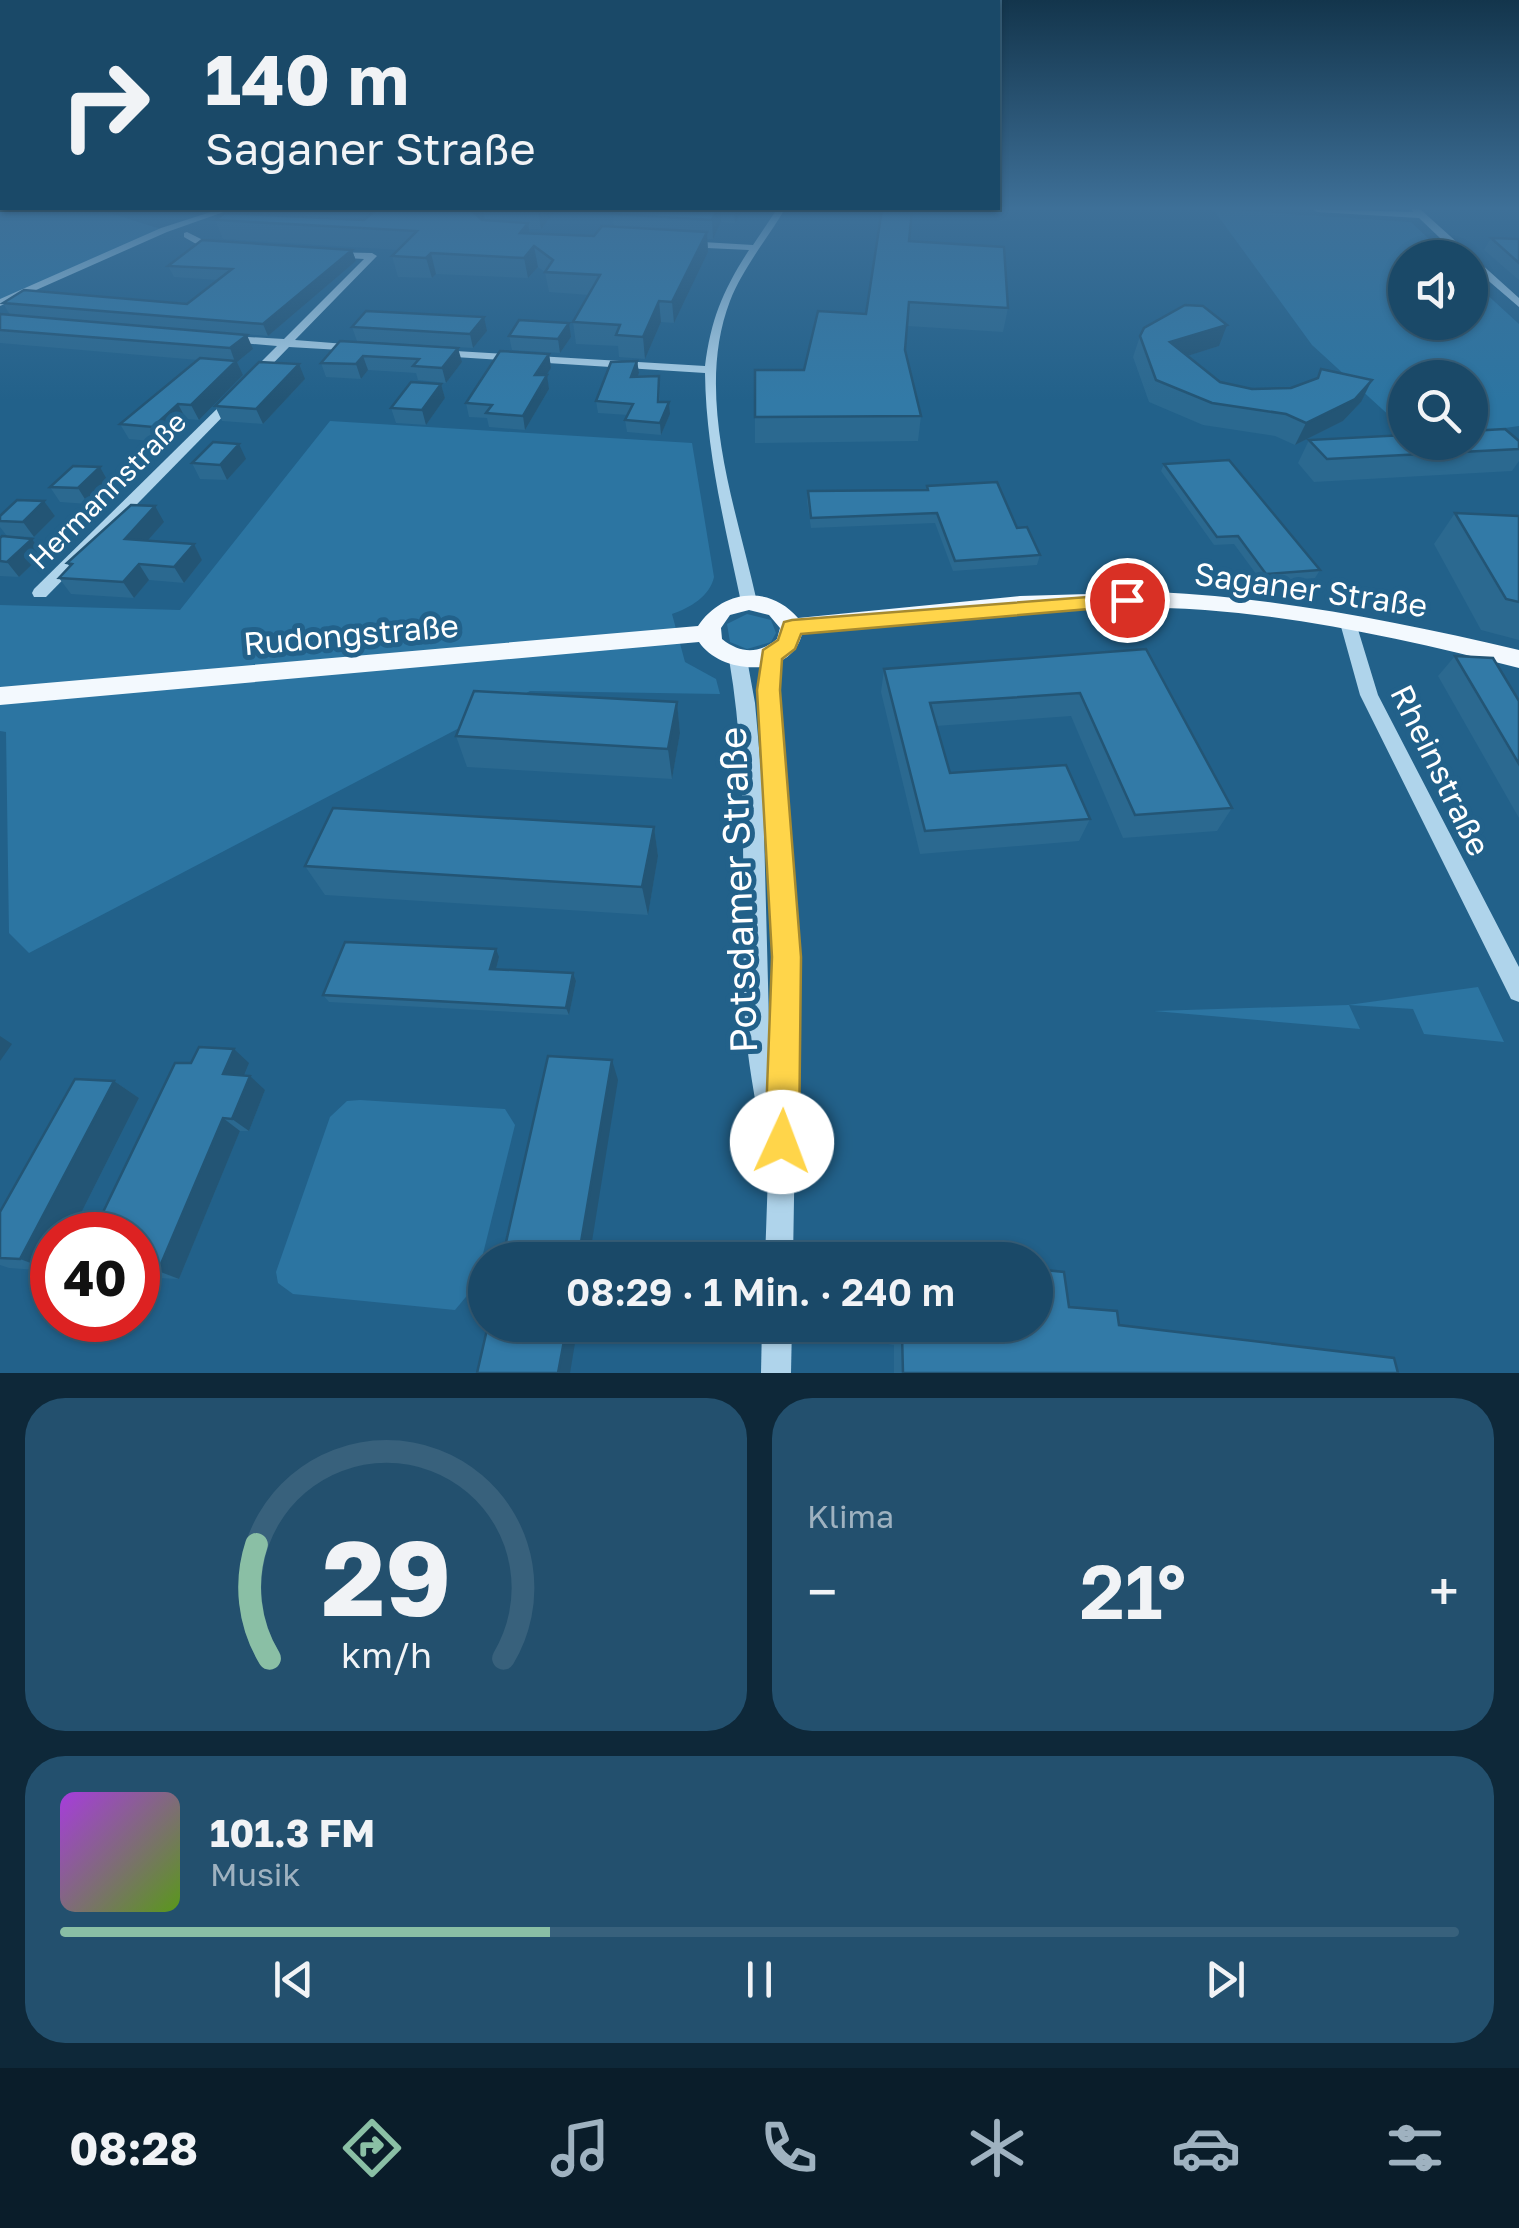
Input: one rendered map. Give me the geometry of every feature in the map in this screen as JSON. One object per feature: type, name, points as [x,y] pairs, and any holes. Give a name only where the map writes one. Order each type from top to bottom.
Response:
[{"type":"main road","name":"Saganer Straße","points":[[792,627],[1064,602],[1159,600],[1348,623],[1519,659]]},
{"type":"main road","points":[[749,602],[777,609],[792,627],[788,644],[771,656],[738,659],[717,649],[708,633],[711,621],[722,610],[749,602]]},
{"type":"main road","name":"Rudongstraße","points":[[0,696],[708,633]]},
{"type":"street","points":[[0,303],[67,273]]},
{"type":"street","name":"Hermannstraße","points":[[40,592],[355,273]]},
{"type":"street","points":[[741,273],[723,303],[712,408],[720,470],[749,602]]},
{"type":"street","points":[[1488,276],[1519,304]]},
{"type":"street","points":[[208,338],[381,350]]},
{"type":"street","points":[[420,352],[713,370]]},
{"type":"street","name":"Rheinstraße","points":[[1348,623],[1369,695],[1519,991]]},
{"type":"street","name":"Potsdamer Straße","points":[[771,656],[768,690],[787,957],[779,1242]]},
{"type":"street","name":"Potsdamer Straße","points":[[738,659],[744,690],[756,879],[758,1024],[781,1180]]},
{"type":"street","points":[[776,1373],[777,1342]]},
{"type":"shaded area","points":[[0,273],[67,273],[0,303]]},
{"type":"shaded area","points":[[1260,273],[1388,273],[1388,340],[1488,340],[1488,296],[1519,324],[1519,426],[1488,430],[1488,360],[1388,360],[1388,414],[1312,345]]},
{"type":"shaded area","points":[[330,421],[692,443],[714,577],[698,600],[672,614],[685,662],[716,679],[720,694],[530,691],[29,953],[9,933],[6,732],[0,731],[0,605],[180,610]]},
{"type":"shaded area","points":[[747,614],[771,620],[776,633],[771,642],[747,649],[730,642],[727,624]]},
{"type":"shaded area","points":[[1478,987],[1504,1042],[1424,1034],[1413,1009],[1349,1005],[1360,1029],[1154,1011],[1348,1005]]},
{"type":"shaded area","points":[[347,1101],[505,1109],[515,1125],[486,1242],[468,1242],[468,1294],[455,1310],[293,1294],[278,1283],[276,1272],[330,1117]]},
{"type":"building","points":[[227,273],[324,273],[263,324],[3,303],[24,290],[187,304]]},
{"type":"building","points":[[565,273],[686,273],[672,302],[659,301],[643,337],[616,335],[620,325],[573,322],[600,275]]},
{"type":"building","points":[[872,273],[1006,273],[1008,308],[909,302],[905,350],[921,416],[755,417],[755,370],[804,370],[818,311],[866,314]]},
{"type":"building","points":[[1185,305],[1203,306],[1227,325],[1170,342],[1220,382],[1252,389],[1291,388],[1318,378],[1321,369],[1372,380],[1355,399],[1306,423],[1286,414],[1212,403],[1156,380],[1140,336],[1144,328]]},
{"type":"building","points":[[366,311],[484,317],[470,334],[352,327]]},
{"type":"building","points":[[0,314],[247,335],[230,348],[0,330]]},
{"type":"building","points":[[519,320],[569,323],[558,339],[509,336]]},
{"type":"building","points":[[340,341],[458,348],[442,368],[413,366],[419,359],[363,356],[356,364],[321,363]]},
{"type":"building","points":[[500,351],[549,354],[535,375],[547,375],[523,416],[486,413],[492,405],[466,403]]},
{"type":"building","points":[[200,358],[236,361],[191,405],[178,404],[153,427],[120,424]]},
{"type":"building","points":[[637,361],[631,377],[659,376],[658,402],[669,402],[660,423],[625,420],[633,404],[596,401],[611,362]]},
{"type":"building","points":[[259,362],[299,364],[256,409],[215,406]]},
{"type":"building","points":[[411,382],[441,384],[422,410],[391,408]]},
{"type":"building","points":[[1505,429],[1519,441],[1519,449],[1488,451],[1488,430]]},
{"type":"building","points":[[1388,436],[1388,456],[1327,459],[1309,440]]},
{"type":"building","points":[[213,442],[239,444],[220,465],[192,463]]},
{"type":"building","points":[[1229,460],[1320,570],[1266,574],[1238,536],[1217,537],[1164,464]]},
{"type":"building","points":[[73,466],[100,467],[78,488],[50,487]]},
{"type":"building","points":[[997,482],[1017,528],[1027,527],[1040,555],[955,561],[937,513],[811,518],[808,491],[928,490],[927,486]]},
{"type":"building","points":[[17,500],[44,501],[23,522],[0,521],[0,516]]},
{"type":"building","points":[[131,505],[155,506],[125,539],[194,544],[174,567],[139,564],[123,582],[59,578],[72,564],[67,563]]},
{"type":"building","points":[[1455,513],[1519,516],[1519,602],[1506,599]]},
{"type":"building","points":[[2,536],[32,539],[7,562],[0,561]]},
{"type":"building","points":[[1146,649],[1232,808],[1135,815],[1080,693],[930,703],[950,773],[1066,765],[1090,819],[925,831],[884,669]]},
{"type":"building","points":[[1455,656],[1493,658],[1519,701],[1519,764]]},
{"type":"building","points":[[474,691],[677,702],[668,749],[456,736]]},
{"type":"building","points":[[333,808],[654,827],[642,887],[305,866]]},
{"type":"building","points":[[345,942],[496,949],[490,969],[573,973],[566,1008],[323,995]]},
{"type":"building","points":[[199,1047],[234,1049],[223,1074],[250,1076],[232,1119],[223,1118],[160,1266],[160,1212],[103,1212],[175,1063],[191,1063]]},
{"type":"building","points":[[548,1056],[612,1060],[581,1242],[506,1242]]},
{"type":"building","points":[[75,1079],[114,1081],[45,1212],[30,1212],[30,1240],[20,1259],[0,1258],[0,1212]]},
{"type":"building","points":[[1053,1271],[1064,1272],[1069,1307],[1117,1311],[1119,1325],[1394,1358],[1398,1373],[903,1373],[902,1342],[1053,1342]]},
{"type":"building","points":[[484,1342],[564,1342],[558,1373],[477,1373]]},
{"type":"route","points":[[782,1142],[787,957],[768,690],[771,656],[788,644],[792,627],[1064,602],[1127,600]]}]
